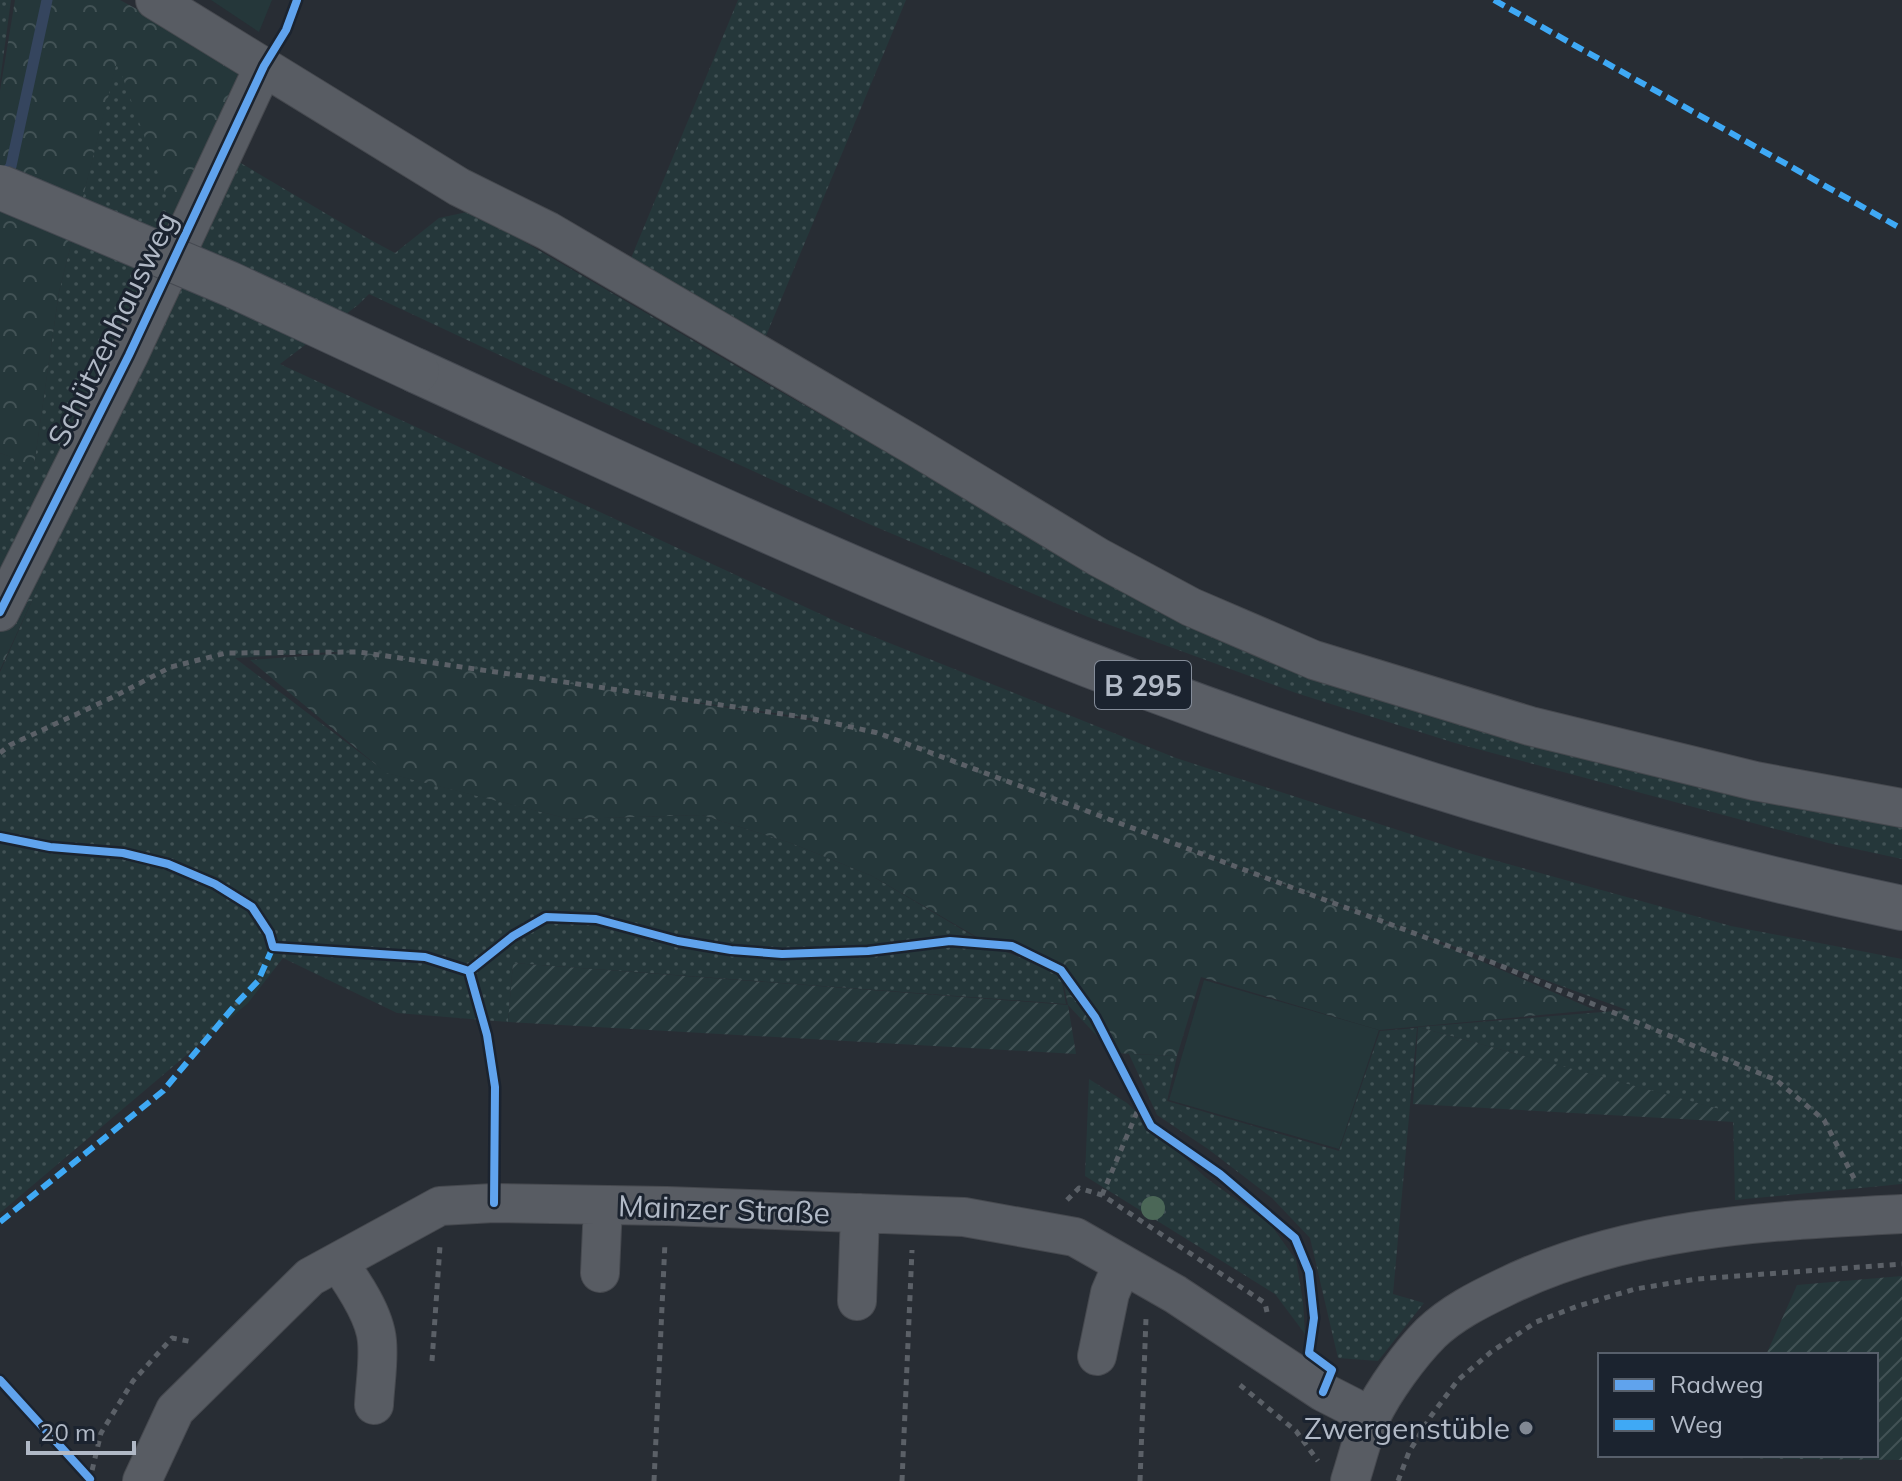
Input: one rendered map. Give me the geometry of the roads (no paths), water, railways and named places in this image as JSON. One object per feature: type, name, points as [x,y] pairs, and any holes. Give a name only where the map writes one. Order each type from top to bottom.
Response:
[{"type":"main road","name":"B 295","points":[[0,187],[230,284],[748,523],[992,627],[1248,724],[1441,789],[1631,844],[1902,908]]},
{"type":"street","points":[[155,0],[459,187],[548,231],[1098,557],[1191,607],[1314,660],[1530,726],[1755,781],[1902,808]]},
{"type":"street","name":"Schützenhausweg","points":[[0,612],[129,355],[264,66]]},
{"type":"street","name":"Mainzer Straße","points":[[142,1481],[175,1410],[310,1277],[440,1206],[494,1203],[964,1217],[1075,1237],[1175,1294],[1323,1392],[1372,1417]]},
{"type":"street","points":[[600,1273],[603,1205]]},
{"type":"street","points":[[857,1301],[860,1213]]},
{"type":"street","points":[[1350,1481],[1372,1417],[1400,1371],[1432,1333],[1466,1306],[1529,1275],[1592,1252],[1719,1227],[1888,1214]]},
{"type":"street","points":[[338,1262],[373,1323],[377,1341],[374,1405]]},
{"type":"street","points":[[1097,1356],[1110,1293],[1135,1272]]},
{"type":"waterway","points":[[3,177],[11,166],[47,0]]},
{"type":"place","name":"Zwergenstüble","points":[[1526,1428]]}]
